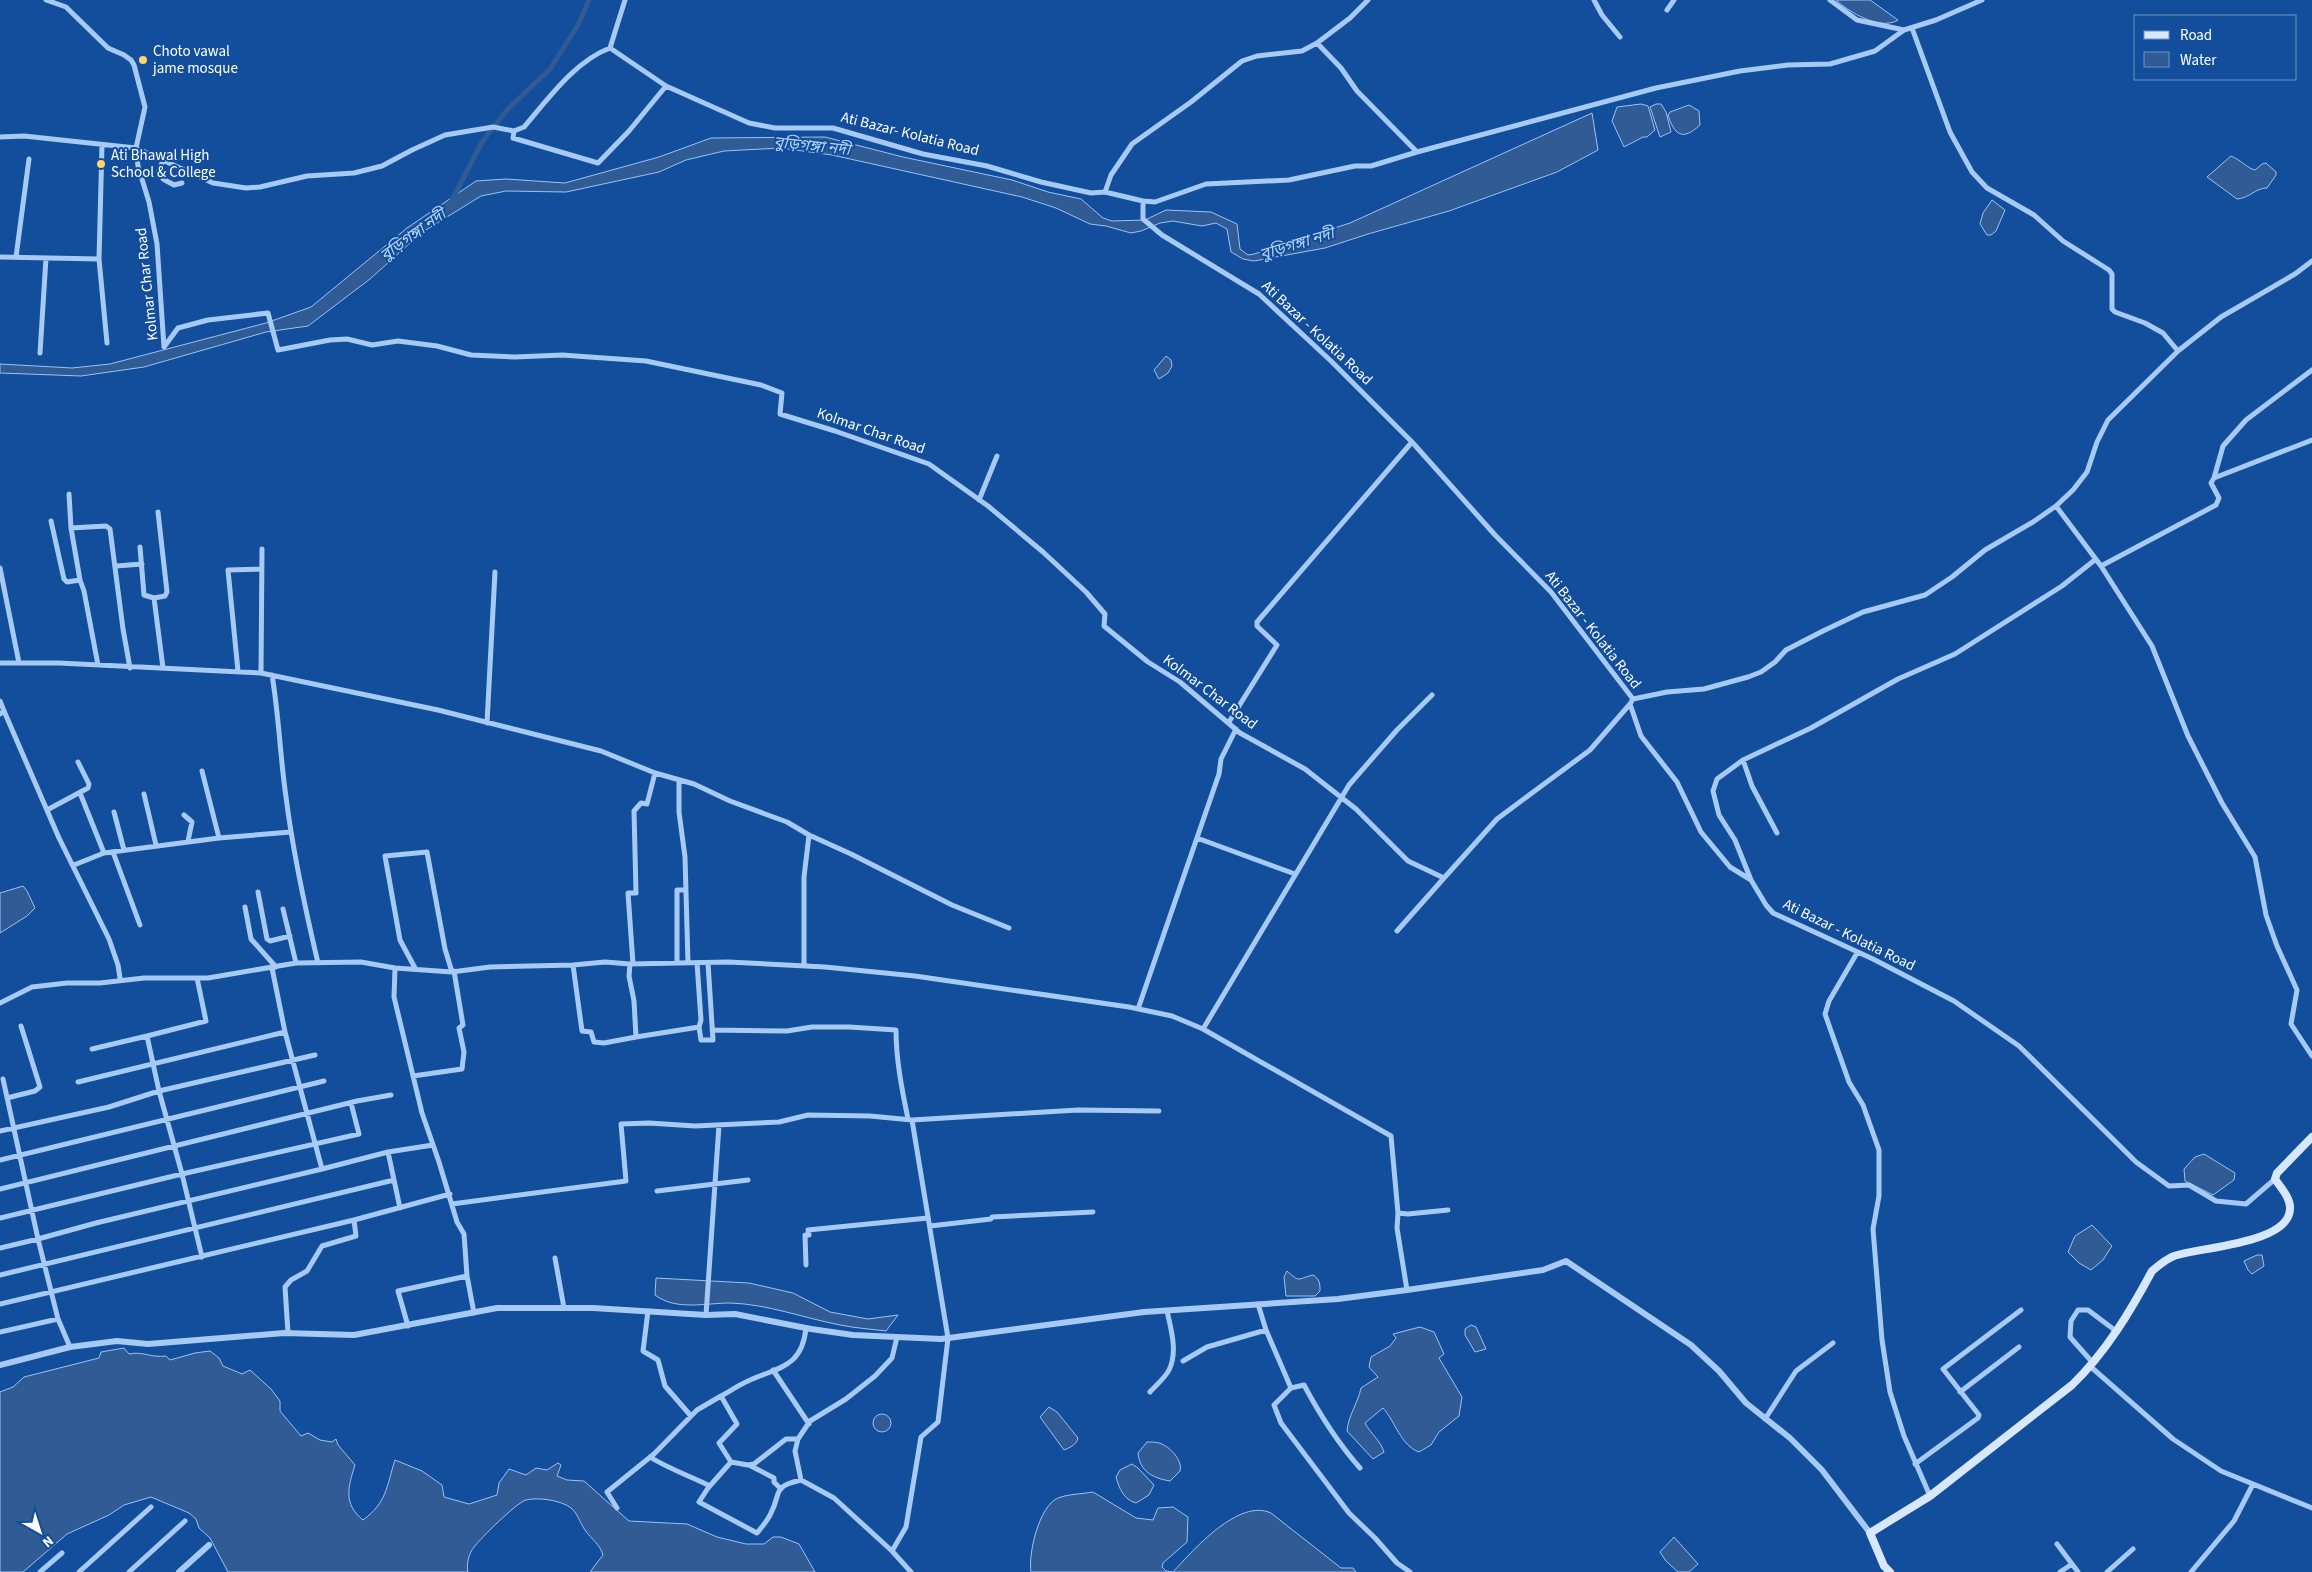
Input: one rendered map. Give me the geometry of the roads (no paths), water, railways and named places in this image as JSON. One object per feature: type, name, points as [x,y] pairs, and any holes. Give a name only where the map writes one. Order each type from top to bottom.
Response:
[{"type":"main road","points":[[1890,1572],[1884,1566],[1870,1533],[1927,1498],[2051,1402],[2092,1365],[2116,1331],[2152,1271],[2162,1262],[2175,1256],[2245,1241],[2268,1233],[2285,1221],[2291,1208],[2288,1197],[2275,1179],[2277,1173],[2312,1137]]},
{"type":"street","points":[[46,0],[66,7],[108,48],[131,60],[142,91],[145,107],[136,148]]},
{"type":"street","points":[[0,141],[0,137],[24,136],[136,148],[213,183],[246,188],[260,187],[307,176],[354,173],[382,166],[412,150],[445,136],[493,127],[514,131],[524,127],[572,74],[598,54],[610,48],[625,0]]},
{"type":"street","points":[[1105,192],[1111,174],[1132,144],[1191,102],[1242,61],[1257,56],[1302,51],[1317,43],[1350,18],[1368,0]]},
{"type":"street","points":[[1594,0],[1620,37]]},
{"type":"street","points":[[1667,10],[1674,0]]},
{"type":"street","points":[[1830,0],[1857,20],[1904,30]]},
{"type":"street","points":[[1143,202],[1155,202],[1206,184],[1289,180],[1355,166],[1371,166],[1656,88],[1740,71],[1788,65],[1830,64],[1875,51],[1904,30],[1982,0]]},
{"type":"street","points":[[1912,28],[1950,132],[1972,172],[1987,188],[2034,215],[2050,227],[2056,236],[2109,270],[2112,274],[2112,309],[2162,333],[2178,351]]},
{"type":"street","points":[[1317,43],[1342,68],[1357,91],[1417,152]]},
{"type":"street","name":"Ati Bazar- Kolatia Road","points":[[610,48],[666,86],[749,123],[775,128],[833,128],[923,154],[987,166],[1041,182],[1091,193],[1105,192],[1143,202]]},
{"type":"street","points":[[514,131],[513,138],[598,163],[629,131],[666,86]]},
{"type":"street","points":[[102,145],[99,259],[108,343]]},
{"type":"street","name":"Kolmar Char Road","points":[[136,148],[138,166],[149,202],[157,244],[164,347],[178,328],[208,320],[268,313],[278,350],[330,340],[348,339],[372,344],[398,341],[437,346],[471,356],[562,355],[646,361],[761,385],[782,393],[780,414],[835,430],[929,464],[954,484],[979,500],[1043,552],[1086,592],[1105,614],[1104,626],[1148,662],[1180,682],[1208,707],[1230,722],[1236,729],[1305,769],[1356,809],[1408,862],[1444,878]]},
{"type":"street","points":[[16,257],[29,159]]},
{"type":"street","points":[[163,160],[159,171],[164,179],[174,186],[182,183]]},
{"type":"street","name":"Ati Bazar - Kolatia Road","points":[[1143,202],[1143,219],[1162,236],[1259,294],[1412,442],[1495,535],[1550,592],[1631,702],[1641,736],[1677,782],[1701,832],[1730,867],[1751,880],[1766,905],[1774,913],[1954,1001],[2019,1046],[2136,1162],[2169,1186],[2189,1185],[2216,1201],[2246,1204],[2275,1179]]},
{"type":"street","points":[[0,257],[99,259]]},
{"type":"street","points":[[40,353],[46,258]]},
{"type":"street","points":[[1397,931],[1497,818],[1590,750],[1631,702],[1667,692],[1704,689],[1760,672],[1775,662],[1786,650],[1863,612],[1925,595],[1952,577],[1985,550],[2056,506],[2087,472],[2097,442],[2108,420],[2178,351],[2221,316],[2295,274],[2312,261]]},
{"type":"street","points":[[2101,566],[2216,504],[2219,498],[2211,482],[2214,478],[2223,446],[2246,420],[2312,370]]},
{"type":"street","points":[[2214,478],[2312,440]]},
{"type":"street","points":[[1230,722],[1277,645],[1260,630],[1257,622],[1412,442]]},
{"type":"street","points":[[979,500],[998,456]]},
{"type":"street","points":[[69,494],[80,580],[84,591],[98,665]]},
{"type":"street","points":[[2056,506],[2101,566],[2152,646],[2188,736],[2222,803],[2255,857],[2266,915],[2276,946],[2296,990],[2291,1024],[2312,1056]]},
{"type":"street","points":[[140,547],[144,595],[154,598],[165,596],[167,592],[158,512]]},
{"type":"street","points":[[52,521],[64,579],[67,582],[80,580]]},
{"type":"street","points":[[72,528],[109,527],[116,566],[122,629],[130,668]]},
{"type":"street","points":[[261,673],[262,549]]},
{"type":"street","points":[[1751,880],[1734,840],[1719,815],[1713,790],[1716,778],[1743,760],[1811,728],[1898,678],[1955,654],[2062,586],[2096,559]]},
{"type":"street","points":[[116,566],[142,564]]},
{"type":"street","points":[[0,568],[19,663]]},
{"type":"street","points":[[238,671],[228,570],[262,570]]},
{"type":"street","points":[[487,723],[495,572]]},
{"type":"street","points":[[154,598],[163,668]]},
{"type":"street","points":[[0,663],[98,665],[261,673],[438,710],[601,751],[655,773],[694,784],[730,801],[781,819],[809,835],[952,905],[1009,928]]},
{"type":"street","points":[[272,675],[278,711],[281,760],[291,832],[318,963]]},
{"type":"street","points":[[1203,1029],[1341,798],[1364,765],[1432,695]]},
{"type":"street","points":[[0,701],[2,713],[48,810],[59,838],[109,939],[118,965],[119,981]]},
{"type":"street","points":[[1138,1009],[1197,838],[1221,759],[1236,729]]},
{"type":"street","points":[[1743,760],[1752,786],[1777,833]]},
{"type":"street","points":[[48,810],[80,794],[89,786],[78,762]]},
{"type":"street","points":[[202,771],[219,838]]},
{"type":"street","points":[[636,1036],[634,1001],[629,976],[632,964],[628,893],[636,893],[634,811],[641,803],[647,804],[655,773]]},
{"type":"street","points":[[679,780],[679,812],[685,857],[688,963]]},
{"type":"street","points":[[80,794],[104,853]]},
{"type":"street","points":[[144,794],[156,845]]},
{"type":"street","points":[[114,812],[124,850]]},
{"type":"street","points":[[184,815],[192,822],[188,841]]},
{"type":"street","points":[[74,865],[104,853],[156,845],[291,832]]},
{"type":"street","points":[[804,966],[804,877],[809,835]]},
{"type":"street","points":[[1197,838],[1295,874]]},
{"type":"street","points":[[113,852],[140,925]]},
{"type":"street","points":[[413,1076],[462,1069],[464,1052],[459,1028],[463,1025],[453,972],[445,949],[427,852],[385,856],[400,940],[415,968]]},
{"type":"street","points":[[677,963],[676,890],[686,890]]},
{"type":"street","points":[[258,892],[266,939],[270,941],[290,936]]},
{"type":"street","points":[[244,907],[251,939],[274,968],[285,1032],[298,1087],[322,1169]]},
{"type":"street","points":[[282,909],[296,963]]},
{"type":"street","points":[[1857,953],[1829,1001],[1825,1014],[1849,1082],[1862,1105],[1879,1150],[1879,1196],[1873,1229],[1882,1340],[1890,1392],[1927,1498]]},
{"type":"street","points":[[0,1003],[32,987],[144,978],[197,978],[274,968],[296,963],[361,962],[394,968],[453,972],[490,967],[573,965],[605,962],[804,966],[915,976],[1138,1009],[1172,1016],[1203,1029],[1391,1136],[1398,1213],[1397,1228],[1407,1290]]},
{"type":"street","points":[[696,963],[702,1020],[699,1027],[701,1040],[713,1040],[708,963]]},
{"type":"street","points":[[573,965],[582,1031],[591,1032],[594,1042],[604,1043],[636,1036],[699,1027]]},
{"type":"street","points":[[394,968],[394,998],[422,1113],[450,1194],[457,1222],[464,1234],[467,1276],[474,1313]]},
{"type":"street","points":[[92,1049],[206,1021],[197,978]]},
{"type":"street","points":[[7,1098],[35,1091],[40,1087],[21,1026]]},
{"type":"street","points":[[712,1030],[787,1031],[812,1027],[896,1030],[896,1058],[902,1078],[930,1226],[948,1338],[938,1422],[921,1437],[906,1527],[892,1551]]},
{"type":"street","points":[[78,1082],[285,1032]]},
{"type":"street","points":[[147,1036],[159,1091],[202,1257]]},
{"type":"street","points":[[0,1131],[108,1107],[159,1091],[315,1055]]},
{"type":"street","points":[[3,1079],[50,1291],[58,1319],[70,1347]]},
{"type":"street","points":[[0,1160],[324,1081]]},
{"type":"street","points":[[0,1189],[351,1102],[391,1095]]},
{"type":"street","points":[[0,1218],[359,1134],[351,1102]]},
{"type":"street","points":[[452,1204],[626,1181],[621,1124],[719,1125],[779,1122],[808,1115],[910,1119],[1078,1110],[1159,1111]]},
{"type":"street","points":[[706,1315],[719,1125]]},
{"type":"street","points":[[0,1248],[388,1152],[433,1145]]},
{"type":"street","points":[[388,1152],[400,1208]]},
{"type":"street","points":[[0,1275],[394,1180]]},
{"type":"street","points":[[657,1191],[748,1180]]},
{"type":"street","points":[[0,1304],[354,1220],[450,1194]]},
{"type":"street","points":[[1398,1213],[1408,1214],[1448,1210]]},
{"type":"street","points":[[930,1226],[991,1219],[992,1217],[1093,1212]]},
{"type":"street","points":[[806,1265],[805,1235],[809,1235],[808,1230],[928,1218]]},
{"type":"street","points":[[288,1333],[285,1287],[291,1280],[307,1271],[322,1246],[356,1236],[354,1220]]},
{"type":"street","points":[[555,1258],[564,1308]]},
{"type":"street","points":[[0,1365],[70,1347],[117,1341],[148,1344],[288,1333],[354,1336],[515,1306],[706,1315],[735,1314],[853,1335],[948,1338],[1167,1311],[1338,1299],[1542,1270],[1564,1262],[1570,1262],[1691,1345],[1719,1371],[1746,1403],[1790,1438],[1822,1470],[1870,1533]]},
{"type":"street","points":[[408,1326],[398,1291],[467,1276]]},
{"type":"street","points":[[1258,1304],[1266,1330],[1290,1388]]},
{"type":"street","points":[[1915,1464],[1978,1418],[1979,1415],[1943,1369],[2021,1310]]},
{"type":"street","points":[[2116,1331],[2088,1310],[2078,1310],[2071,1321],[2070,1337],[2092,1365],[2173,1439],[2221,1471],[2312,1508]]},
{"type":"street","points":[[648,1311],[643,1351],[658,1360],[665,1386],[691,1416]]},
{"type":"street","points":[[1150,1392],[1169,1371],[1173,1357],[1173,1337],[1167,1311]]},
{"type":"street","points":[[0,1332],[58,1319]]},
{"type":"street","points":[[617,1508],[606,1492],[650,1457],[691,1416],[747,1381],[774,1370],[795,1358],[804,1345],[806,1328]]},
{"type":"street","points":[[1183,1361],[1207,1347],[1266,1330]]},
{"type":"street","points":[[801,1480],[795,1450],[798,1439],[809,1424],[875,1376],[892,1358],[897,1337]]},
{"type":"street","points":[[1765,1418],[1796,1370],[1833,1343]]},
{"type":"street","points":[[1960,1392],[2019,1347]]},
{"type":"street","points":[[774,1370],[809,1424]]},
{"type":"street","points":[[1360,1468],[1342,1448],[1323,1421],[1304,1385],[1290,1388],[1274,1405],[1281,1423],[1349,1513],[1397,1563],[1410,1572]]},
{"type":"street","points":[[721,1396],[737,1424],[719,1443],[731,1462],[749,1465],[774,1478],[774,1482],[781,1489]]},
{"type":"street","points":[[749,1465],[754,1464],[786,1439],[798,1439]]},
{"type":"street","points":[[650,1457],[669,1469],[682,1472],[710,1486]]},
{"type":"street","points":[[731,1462],[710,1486],[700,1502],[756,1533],[772,1512],[777,1493],[787,1483],[801,1480],[834,1498],[892,1551],[911,1572]]},
{"type":"street","points":[[2191,1572],[2234,1521],[2253,1484]]},
{"type":"street","points":[[80,1572],[151,1507]]},
{"type":"street","points":[[129,1572],[185,1521]]},
{"type":"street","points":[[2057,1544],[2078,1572]]},
{"type":"street","points":[[179,1572],[209,1545]]},
{"type":"street","points":[[2108,1572],[2133,1549]]},
{"type":"street","points":[[40,1572],[62,1553]]},
{"type":"street","points":[[2060,1572],[2072,1564]]},
{"type":"water","points":[[1836,0],[1870,0],[1898,20],[1891,23],[1874,22],[1857,15]]},
{"type":"water","points":[[1641,104],[1648,106],[1655,130],[1647,137],[1643,137],[1624,147],[1612,121],[1617,107]]},
{"type":"water","points":[[1661,104],[1666,112],[1671,132],[1660,137],[1650,107]]},
{"type":"water","points":[[1689,105],[1699,111],[1700,125],[1688,133],[1680,134],[1673,127],[1668,115],[1670,112]]},
{"type":"water","name":"বুড়িগঙ্গা নদী","points":[[1592,113],[1598,150],[1557,172],[1449,211],[1325,248],[1254,261],[1243,259],[1231,252],[1227,229],[1216,223],[1202,226],[1173,221],[1160,223],[1131,233],[1090,224],[1056,208],[1022,197],[832,155],[781,148],[724,151],[686,160],[659,172],[566,192],[506,191],[481,196],[421,233],[370,279],[308,326],[266,332],[144,367],[81,376],[0,373],[0,364],[72,368],[110,364],[266,323],[311,307],[407,228],[476,181],[506,179],[565,183],[659,157],[711,138],[825,137],[903,157],[1012,180],[1048,192],[1081,199],[1103,218],[1112,221],[1145,220],[1166,210],[1211,212],[1237,224],[1240,249],[1248,255],[1350,223]]},
{"type":"water","points":[[2231,156],[2255,170],[2266,163],[2276,172],[2276,175],[2267,188],[2237,199],[2207,177]]},
{"type":"water","points":[[1992,200],[2005,210],[1996,231],[1991,235],[1987,235],[1980,224],[1983,213]]},
{"type":"water","points":[[1166,356],[1171,360],[1172,366],[1168,373],[1159,379],[1154,370]]},
{"type":"water","points":[[23,886],[35,908],[27,916],[0,933],[0,893]]},
{"type":"water","points":[[2204,1154],[2235,1173],[2234,1180],[2213,1195],[2185,1181],[2184,1169],[2195,1157]]},
{"type":"water","points":[[2092,1225],[2112,1246],[2103,1260],[2091,1270],[2079,1263],[2068,1252],[2075,1236]]},
{"type":"water","points":[[2257,1255],[2262,1255],[2264,1266],[2252,1274],[2244,1261]]},
{"type":"water","points":[[1287,1271],[1299,1279],[1313,1275],[1319,1282],[1320,1291],[1315,1296],[1286,1296],[1284,1277]]},
{"type":"water","points":[[656,1278],[749,1283],[793,1293],[830,1312],[868,1319],[898,1315],[886,1331],[840,1325],[744,1304],[682,1305],[663,1300],[655,1295]]},
{"type":"water","points":[[1471,1325],[1476,1327],[1486,1349],[1475,1352],[1465,1335],[1465,1329]]},
{"type":"water","points":[[1420,1327],[1434,1332],[1444,1354],[1439,1358],[1462,1397],[1459,1416],[1439,1432],[1431,1445],[1419,1452],[1407,1444],[1383,1408],[1365,1423],[1384,1452],[1373,1459],[1347,1431],[1349,1420],[1361,1388],[1378,1377],[1369,1367],[1371,1357],[1390,1346],[1396,1338],[1393,1334]]},
{"type":"water","points":[[124,1348],[129,1354],[139,1353],[166,1356],[170,1360],[210,1351],[219,1358],[223,1366],[242,1374],[250,1370],[271,1389],[280,1401],[280,1411],[301,1436],[308,1433],[320,1440],[332,1442],[336,1439],[338,1445],[355,1465],[350,1481],[349,1495],[352,1508],[363,1520],[377,1507],[385,1494],[395,1460],[422,1471],[442,1485],[444,1497],[469,1504],[497,1495],[499,1483],[509,1469],[526,1475],[536,1468],[547,1470],[558,1463],[561,1465],[557,1476],[567,1480],[584,1481],[629,1521],[687,1524],[717,1537],[746,1544],[764,1544],[773,1537],[781,1537],[799,1544],[815,1572],[590,1572],[603,1555],[575,1513],[567,1505],[536,1499],[526,1500],[515,1507],[472,1549],[467,1566],[468,1572],[228,1572],[210,1538],[199,1528],[196,1519],[189,1513],[151,1497],[124,1505],[109,1515],[67,1534],[23,1572],[0,1572],[0,1392],[13,1387],[24,1377],[99,1358],[101,1352]]},
{"type":"water","points":[[1049,1407],[1057,1412],[1078,1438],[1071,1447],[1064,1450],[1040,1417]]},
{"type":"water","points":[[882,1414],[888,1417],[891,1423],[888,1429],[882,1432],[876,1429],[873,1423],[876,1417]]},
{"type":"water","points":[[1147,1442],[1156,1442],[1163,1445],[1178,1459],[1180,1471],[1170,1481],[1153,1476],[1141,1465],[1138,1453]]},
{"type":"water","points":[[1132,1464],[1154,1485],[1149,1495],[1136,1503],[1125,1496],[1120,1489],[1116,1477],[1120,1470]]},
{"type":"water","points":[[1093,1492],[1136,1518],[1153,1520],[1158,1508],[1173,1507],[1188,1517],[1187,1542],[1163,1563],[1162,1567],[1166,1571],[1173,1572],[1031,1572],[1033,1543],[1045,1510],[1058,1498]]},
{"type":"water","points":[[1258,1510],[1271,1513],[1341,1568],[1353,1568],[1356,1572],[1173,1572],[1204,1540],[1231,1519]]},
{"type":"water","points":[[1674,1537],[1698,1564],[1689,1572],[1678,1572],[1666,1561],[1660,1552]]},
{"type":"waterway","points":[[452,200],[482,142],[507,110],[550,69],[578,25],[589,0]]},
{"type":"place","name":"Choto vawal jame mosque","points":[[143,60]]},
{"type":"place","name":"Ati Bhawal High School & College","points":[[101,164]]}]
